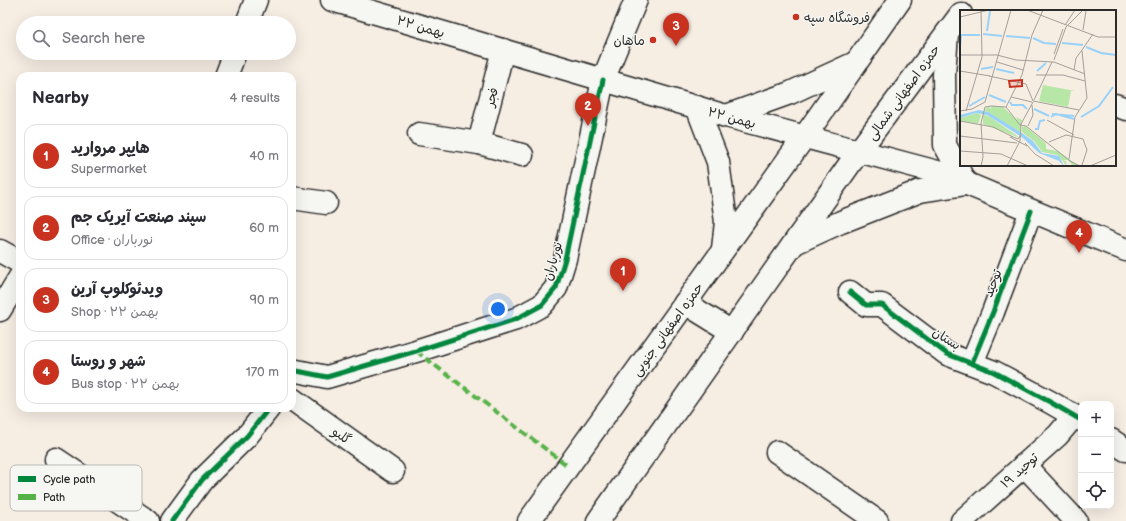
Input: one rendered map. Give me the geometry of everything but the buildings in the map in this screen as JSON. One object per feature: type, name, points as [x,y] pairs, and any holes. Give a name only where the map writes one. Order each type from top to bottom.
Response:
[{"type":"main road","points":[[250,16],[256,0]]},
{"type":"main road","name":"۲۲ بهمن","points":[[332,0],[697,108],[941,173],[1126,250]]},
{"type":"main road","name":"نورباران","points":[[296,374],[327,377],[416,351],[516,319],[542,305],[556,288],[566,259],[603,80],[636,0]]},
{"type":"main road","points":[[804,136],[900,0]]},
{"type":"main road","points":[[964,10],[971,0]]},
{"type":"main road","name":"حمزه اصفهانی شمالی","points":[[860,151],[960,15]]},
{"type":"main road","points":[[795,243],[841,222],[920,191],[966,184],[945,145],[944,75],[947,33]]},
{"type":"main road","name":"فجر","points":[[479,143],[503,50]]},
{"type":"main road","points":[[228,72],[232,60]]},
{"type":"main road","points":[[726,116],[790,93],[856,62]]},
{"type":"main road","points":[[1116,105],[1126,109]]},
{"type":"main road","points":[[697,108],[718,162],[726,222],[724,249]]},
{"type":"main road","points":[[419,134],[479,143],[522,155]]},
{"type":"main road","name":"حمزه اصفهانی جنوبی","points":[[529,521],[804,136]]},
{"type":"main road","points":[[598,521],[860,151]]},
{"type":"main road","points":[[296,198],[326,202]]},
{"type":"main road","name":"توحید","points":[[972,363],[1031,211]]},
{"type":"main road","points":[[0,251],[16,260]]},
{"type":"main road","points":[[0,310],[16,284]]},
{"type":"main road","name":"بستان","points":[[850,292],[866,305],[882,305],[947,354],[994,372],[1078,418]]},
{"type":"main road","points":[[685,303],[732,332]]},
{"type":"main road","name":"گلبو","points":[[296,402],[393,471]]},
{"type":"main road","points":[[173,520],[202,480],[247,436],[266,412]]},
{"type":"main road","name":"توحید ۱۹","points":[[962,521],[1078,418]]},
{"type":"main road","points":[[1114,442],[1126,450]]},
{"type":"main road","points":[[777,452],[877,521]]},
{"type":"main road","points":[[56,459],[65,465]]},
{"type":"main road","points":[[1024,465],[1076,521]]},
{"type":"main road","points":[[133,511],[148,521]]},
{"type":"marked path","points":[[416,351],[568,466]]},
{"type":"cycle path","points":[[296,371],[327,377],[416,351],[516,319],[542,305],[556,288],[565,259],[603,80]]},
{"type":"cycle path","points":[[972,363],[1031,211]]},
{"type":"cycle path","points":[[850,292],[866,305],[882,305],[947,354],[994,372],[1078,418]]},
{"type":"cycle path","points":[[172,521],[202,480],[247,436],[266,412]]},
{"type":"place","name":"فروشگاه سپه","points":[[796,17]]},
{"type":"place","name":"ماهان","points":[[653,40]]},
{"type":"place","name":"ویدئوکلوپ آرین","points":[[676,46]]},
{"type":"place","name":"سپند صنعت آیریک جم","points":[[588,126]]},
{"type":"place","name":"شهر و روستا","points":[[1079,253]]},
{"type":"place","name":"هایپر مروارید","points":[[623,291]]}]
